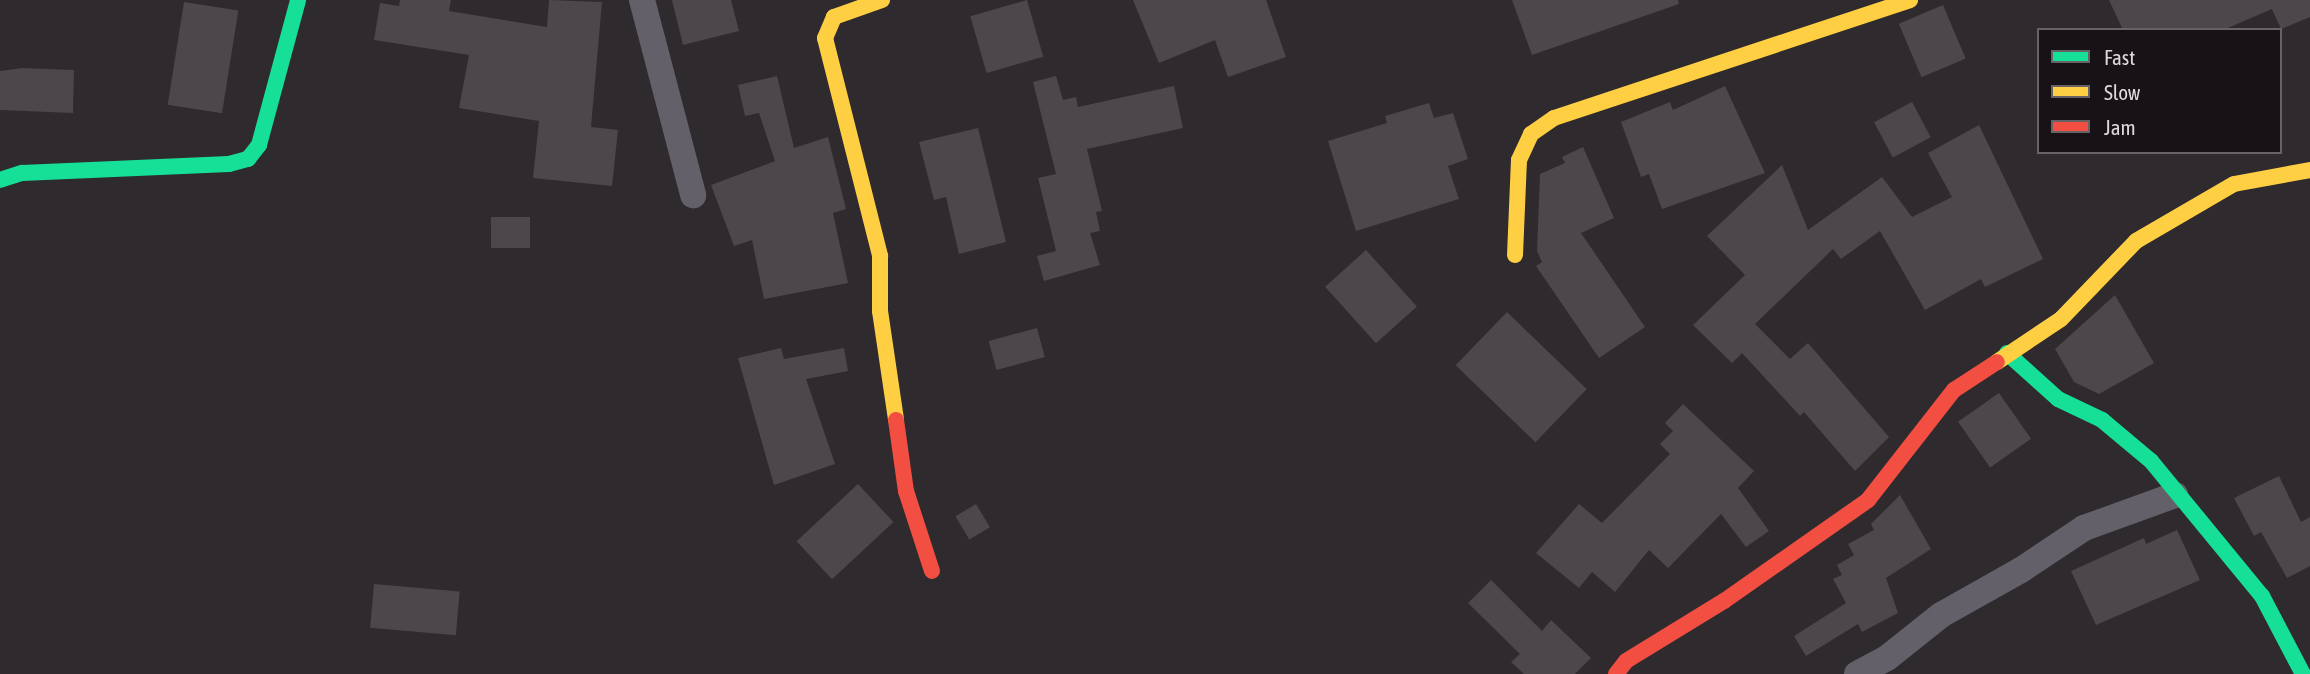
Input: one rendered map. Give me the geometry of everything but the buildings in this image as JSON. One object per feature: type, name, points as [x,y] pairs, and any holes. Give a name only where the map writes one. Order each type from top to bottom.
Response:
[{"type":"street","points":[[0,180],[22,173],[229,164],[248,159],[259,145],[298,0]]},
{"type":"street","points":[[642,0],[693,195]]},
{"type":"street","points":[[882,0],[834,17],[825,38],[880,257],[880,312],[906,491],[932,570]]},
{"type":"street","points":[[1515,255],[1519,160],[1531,134],[1554,118],[1910,0]]},
{"type":"street","points":[[1616,674],[1626,661],[1779,564],[1868,500],[1954,390],[2007,353],[2056,324],[2125,248],[2173,217],[2234,184],[2310,170]]},
{"type":"street","points":[[2007,353],[2058,399],[2102,420],[2151,461],[2175,495],[2223,544],[2262,596],[2303,674]]},
{"type":"street","points":[[1857,674],[1887,657],[1941,615],[2021,570],[2084,527],[2175,495]]},
{"type":"traffic: fast","points":[[0,180],[22,173],[229,164],[248,159],[259,145],[298,0]]},
{"type":"traffic: fast","points":[[2007,353],[2058,399],[2102,420],[2151,461],[2262,596],[2303,674]]},
{"type":"traffic: slow","points":[[882,0],[834,17],[825,38],[880,256],[880,311],[896,420]]},
{"type":"traffic: slow","points":[[1515,255],[1519,160],[1531,134],[1554,118],[1910,0]]},
{"type":"traffic: slow","points":[[1997,362],[2061,319],[2136,241],[2234,184],[2310,170]]},
{"type":"traffic: jam","points":[[1616,674],[1626,661],[1724,601],[1868,500],[1954,390],[1997,362]]},
{"type":"traffic: jam","points":[[896,420],[906,491],[932,571]]}]
